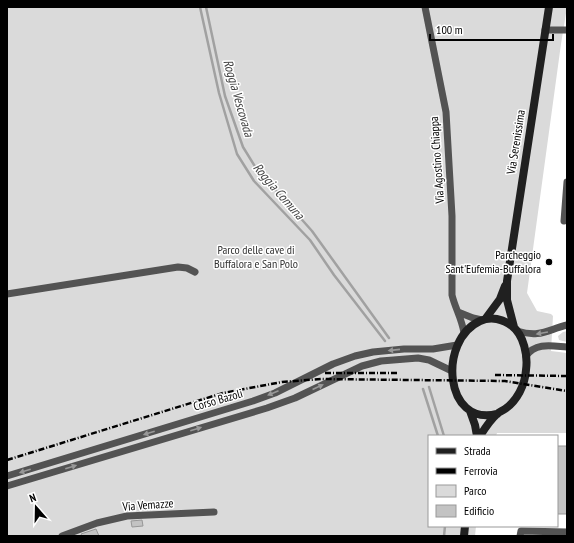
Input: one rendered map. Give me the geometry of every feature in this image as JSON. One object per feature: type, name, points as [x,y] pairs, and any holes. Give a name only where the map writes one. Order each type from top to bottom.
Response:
[{"type":"main road","name":"Via Serenissima","points":[[479,435],[470,411],[464,405],[456,390],[452,371],[454,353],[464,333],[470,327],[484,319],[500,299],[506,281],[549,7]]},
{"type":"main road","name":"Via Serenissima","points":[[480,435],[497,414],[508,407],[517,397],[526,373],[526,356],[523,344],[515,329],[508,305],[506,281]]},
{"type":"main road","points":[[484,319],[501,320],[515,329]]},
{"type":"main road","points":[[470,411],[483,416],[497,414]]},
{"type":"street","name":"Via Agostino Chiappa","points":[[425,7],[446,112],[452,216],[452,295],[455,306],[461,318],[464,333]]},
{"type":"street","points":[[545,30],[567,30]]},
{"type":"street","points":[[564,221],[567,182]]},
{"type":"street","points":[[7,294],[178,267],[187,268],[195,272]]},
{"type":"street","points":[[458,312],[473,318],[484,319]]},
{"type":"street","points":[[515,329],[529,334],[541,334],[567,325]]},
{"type":"street","name":"Corso Bazoli","points":[[7,476],[253,401],[275,393],[334,364],[354,356],[404,349],[433,349],[457,345]]},
{"type":"street","points":[[526,356],[532,349],[540,346],[567,347]]},
{"type":"street","name":"Corso Bazoli","points":[[7,486],[267,408],[295,398],[362,366],[381,361],[418,358],[430,360],[452,371]]},
{"type":"street","name":"Via Vemazze","points":[[62,536],[96,523],[127,516],[214,512]]},
{"type":"street","points":[[520,536],[520,531],[567,532]]},
{"type":"green space","name":"Parco delle cave di Buffalora e San Polo","points":[[7,7],[567,7],[527,293],[537,311],[551,314],[553,316],[551,351],[567,353],[567,433],[428,435],[428,527],[476,527],[475,536],[7,536]]},
{"type":"green space","points":[[567,331],[567,342],[559,340],[558,336]]},
{"type":"building","points":[[558,446],[567,446],[567,514],[558,514]]},
{"type":"building","points":[[142,520],[143,526],[132,527],[131,521]]},
{"type":"building","points":[[96,529],[99,536],[82,536],[81,534]]},
{"type":"waterway","name":"Roggia Comuna","points":[[200,7],[219,93],[237,154],[254,181],[310,240],[334,275],[385,341]]},
{"type":"waterway","name":"Roggia Vescovada","points":[[206,7],[225,96],[243,147],[256,168],[312,231],[389,338]]},
{"type":"waterway","name":"Roggia Vescovada","points":[[429,387],[444,435]]},
{"type":"waterway","name":"Roggia Comuna","points":[[423,389],[438,435]]},
{"type":"waterway","name":"Roggia Comuna","points":[[444,536],[445,527]]},
{"type":"railway","points":[[325,373],[399,373]]},
{"type":"railway","points":[[495,375],[567,376]]},
{"type":"railway","points":[[7,460],[223,393],[282,382],[321,379],[505,381],[567,391]]},
{"type":"place","name":"Parcheggio Sant'Eufemia-Buffalora","points":[[549,262]]}]
